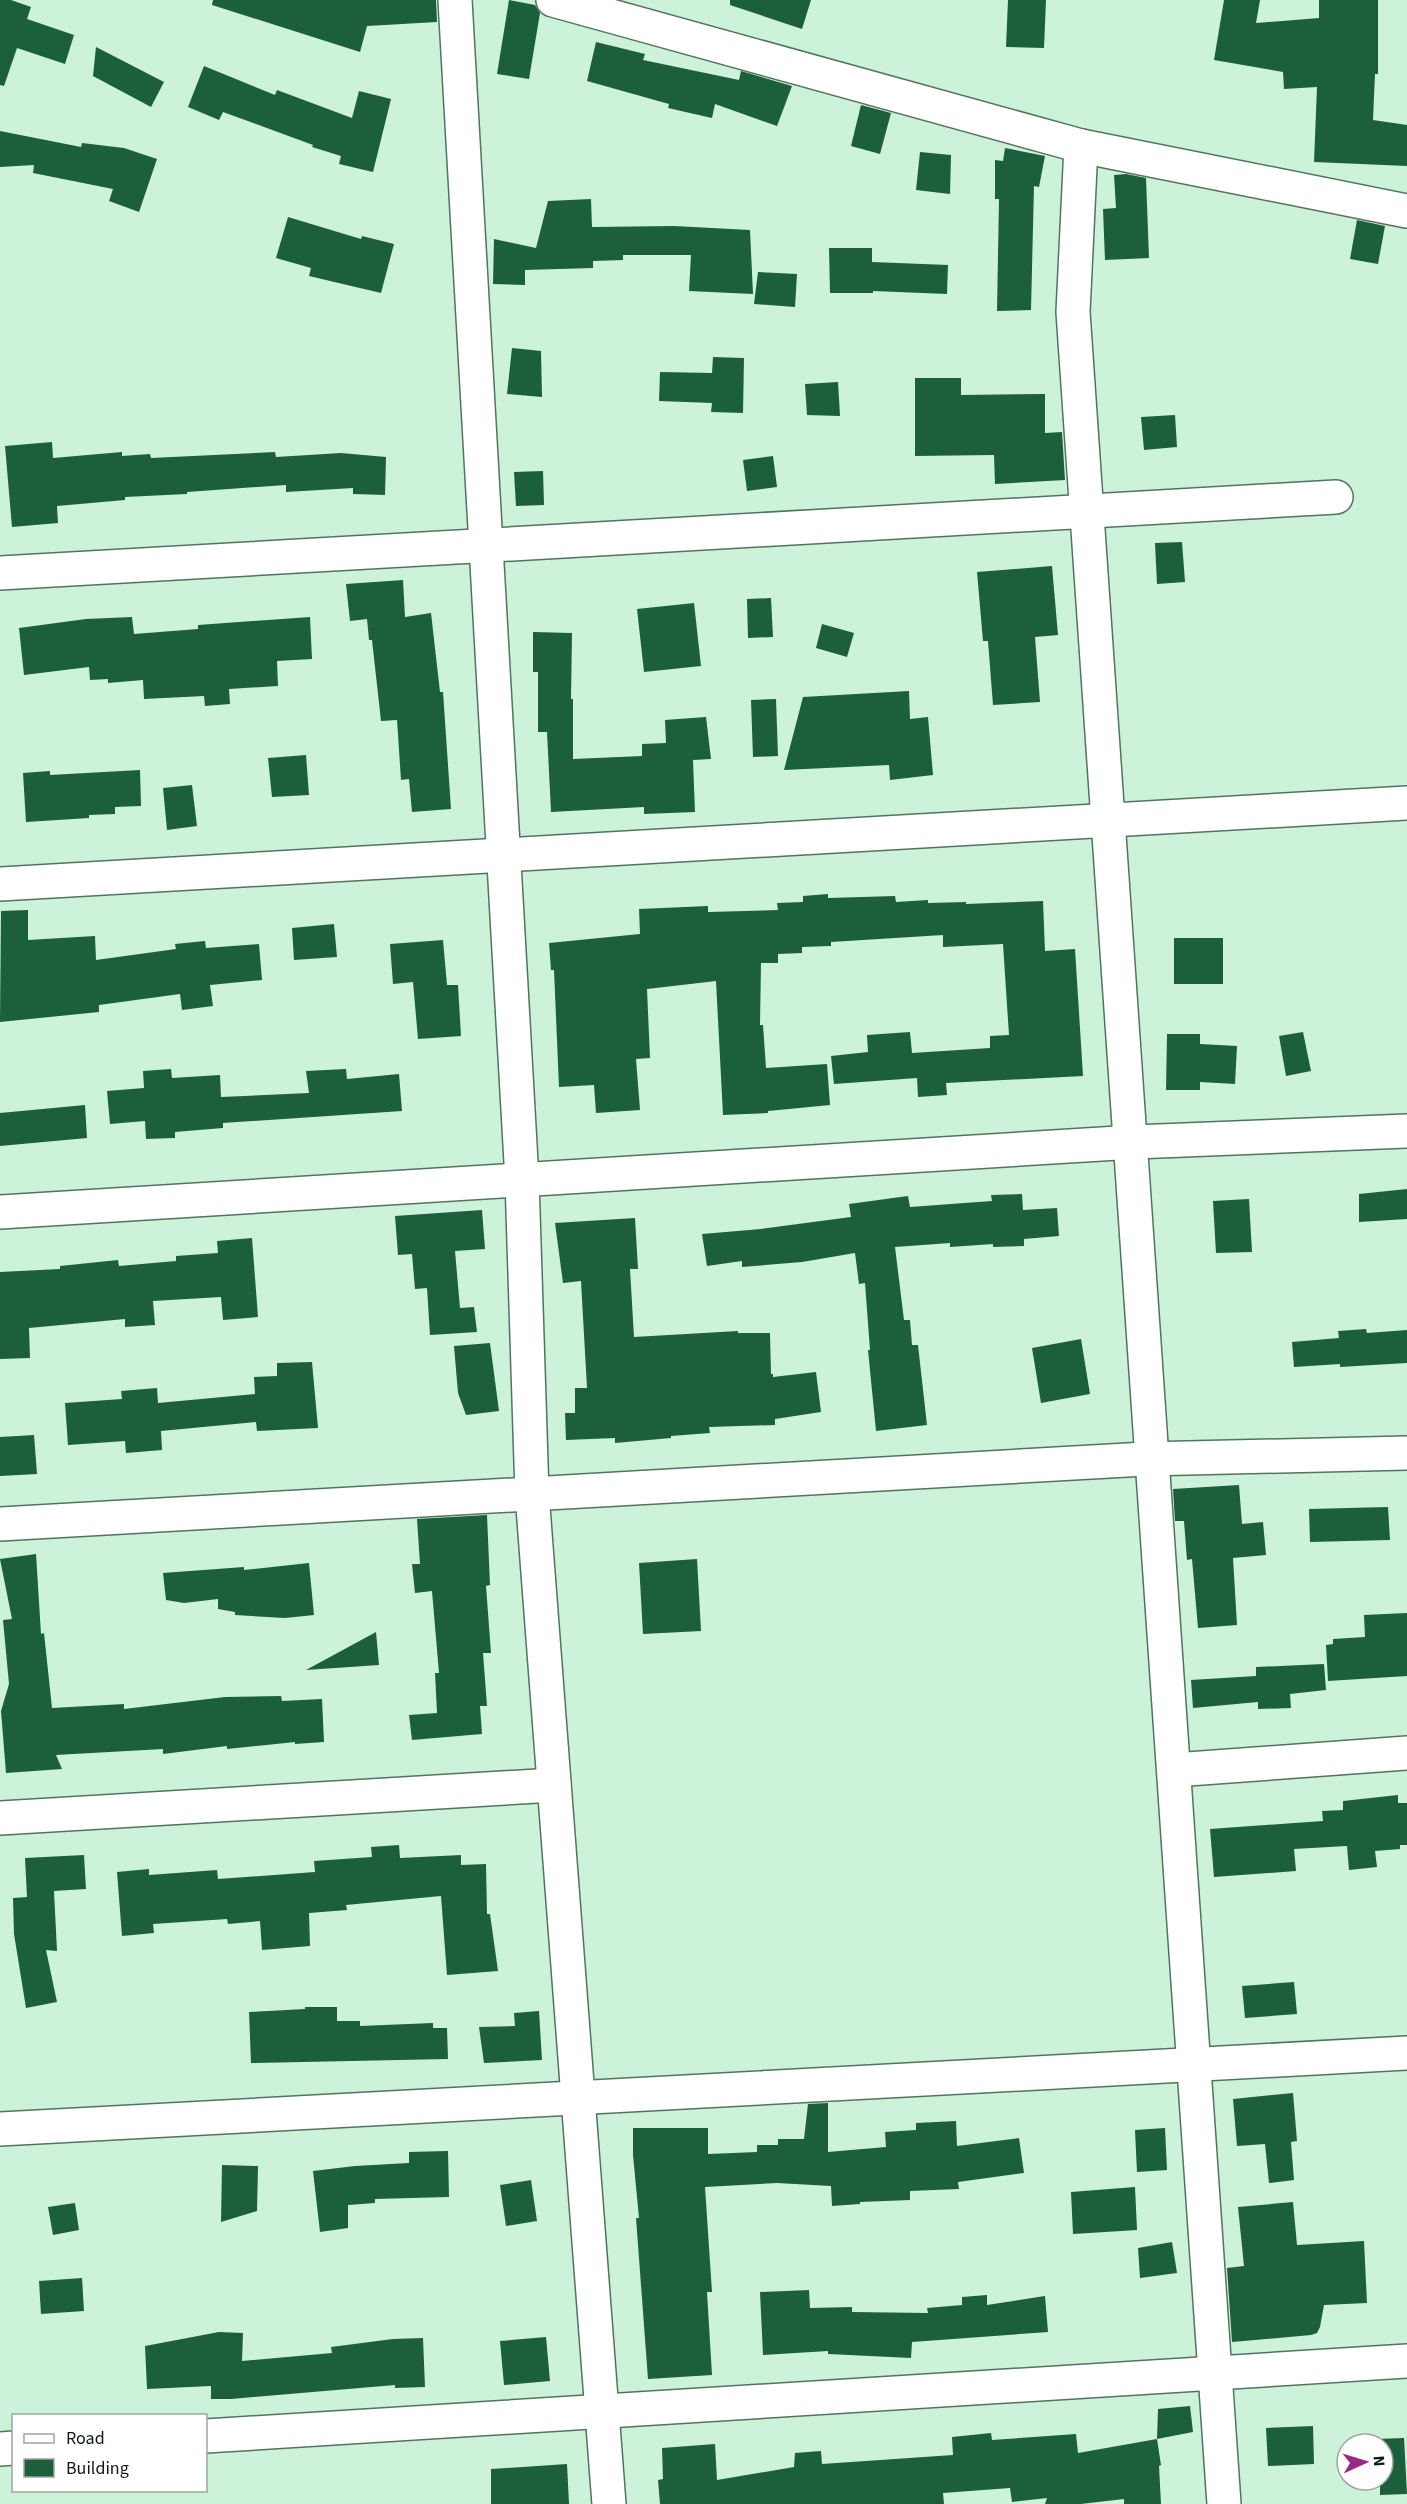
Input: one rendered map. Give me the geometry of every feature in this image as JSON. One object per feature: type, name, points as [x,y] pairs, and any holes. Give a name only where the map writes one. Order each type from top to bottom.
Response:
[{"type":"street","points":[[455,0],[522,1180],[532,1494],[609,2504]]},
{"type":"street","points":[[553,0],[1081,146],[1407,211]]},
{"type":"street","points":[[1081,146],[1073,312],[1224,2504]]},
{"type":"street","points":[[0,573],[1336,497]]},
{"type":"street","points":[[0,884],[1407,803]]},
{"type":"street","points":[[0,1212],[1131,1142],[1407,1131]]},
{"type":"street","points":[[0,1524],[1152,1459],[1407,1453]]},
{"type":"street","points":[[1174,1770],[1407,1753]]},
{"type":"street","points":[[0,1818],[554,1785]]},
{"type":"street","points":[[0,2129],[1407,2053]]},
{"type":"street","points":[[207,2436],[1407,2361]]},
{"type":"building","points":[[0,0],[11,0],[31,7],[27,19],[74,35],[65,64],[17,48],[4,86],[0,85]]},
{"type":"building","points":[[213,0],[436,0],[437,22],[367,26],[360,52],[212,5]]},
{"type":"building","points":[[509,0],[535,5],[540,13],[529,79],[497,74]]},
{"type":"building","points":[[730,0],[811,0],[802,29],[730,5]]},
{"type":"building","points":[[1008,0],[1046,0],[1044,48],[1006,47]]},
{"type":"building","points":[[1224,0],[1260,0],[1256,23],[1319,18],[1319,0],[1378,0],[1378,74],[1375,74],[1373,120],[1407,125],[1407,166],[1314,162],[1317,87],[1284,89],[1283,72],[1214,60]]},
{"type":"building","points":[[596,42],[645,54],[643,60],[739,80],[741,71],[792,86],[777,126],[715,104],[712,118],[668,108],[669,104],[587,81]]},
{"type":"building","points":[[96,47],[164,82],[151,107],[93,76]]},
{"type":"building","points":[[204,66],[275,95],[277,90],[352,118],[359,91],[391,99],[373,172],[339,164],[341,156],[223,112],[219,120],[188,107]]},
{"type":"building","points":[[861,105],[891,113],[880,154],[851,146]]},
{"type":"building","points":[[0,131],[81,147],[82,143],[124,148],[157,159],[139,212],[109,201],[113,189],[33,173],[34,165],[0,167]]},
{"type":"building","points":[[1005,148],[1045,156],[1039,187],[1034,186],[1031,310],[997,311],[999,199],[995,199],[995,160],[1003,161]]},
{"type":"building","points":[[920,152],[951,155],[950,194],[916,190]]},
{"type":"building","points":[[1126,174],[1146,178],[1149,258],[1105,260],[1103,209],[1116,208],[1114,175]]},
{"type":"building","points":[[591,199],[592,227],[674,226],[750,230],[753,294],[689,291],[691,255],[623,255],[623,260],[593,261],[593,268],[525,270],[525,285],[493,284],[494,239],[536,248],[548,201]]},
{"type":"building","points":[[288,217],[361,239],[362,236],[394,244],[381,293],[309,276],[311,268],[276,258]]},
{"type":"building","points":[[1357,220],[1385,226],[1378,264],[1350,259]]},
{"type":"building","points":[[829,248],[872,248],[872,262],[948,265],[947,294],[873,291],[873,293],[830,293]]},
{"type":"building","points":[[758,272],[797,274],[795,307],[754,304]]},
{"type":"building","points":[[512,348],[541,351],[542,397],[507,394]]},
{"type":"building","points":[[713,357],[744,358],[743,413],[711,412],[712,403],[659,401],[660,372],[712,373]]},
{"type":"building","points":[[915,378],[961,378],[961,395],[1045,394],[1045,433],[1062,432],[1065,480],[995,484],[994,455],[915,456]]},
{"type":"building","points":[[838,382],[840,416],[807,415],[805,384]]},
{"type":"building","points":[[1175,415],[1177,447],[1144,450],[1141,417]]},
{"type":"building","points":[[52,442],[53,458],[122,452],[122,456],[150,454],[151,458],[275,452],[276,457],[341,453],[386,457],[385,495],[353,494],[353,488],[286,492],[286,485],[125,497],[125,500],[57,506],[58,523],[12,527],[5,446]]},
{"type":"building","points":[[773,456],[777,487],[747,491],[743,460]]},
{"type":"building","points":[[543,471],[544,505],[516,506],[514,472]]},
{"type":"building","points":[[1182,542],[1185,582],[1157,584],[1155,543]]},
{"type":"building","points":[[1052,566],[1058,635],[1035,637],[1040,702],[993,705],[988,641],[983,641],[977,572]]},
{"type":"building","points":[[403,580],[405,617],[431,613],[440,692],[443,692],[451,809],[412,812],[409,779],[401,780],[397,720],[381,721],[372,640],[369,640],[367,619],[350,621],[346,584]]},
{"type":"building","points":[[771,598],[773,637],[748,638],[747,599]]},
{"type":"building","points":[[694,603],[701,666],[644,672],[637,609]]},
{"type":"building","points":[[132,617],[134,634],[198,629],[198,625],[310,617],[312,659],[277,661],[278,686],[229,689],[230,704],[205,706],[204,696],[144,699],[143,680],[108,683],[108,679],[90,680],[89,667],[24,675],[19,628],[86,619]]},
{"type":"building","points":[[822,624],[854,633],[847,657],[816,648]]},
{"type":"building","points":[[533,632],[572,633],[573,759],[642,756],[642,744],[666,743],[665,720],[706,717],[711,759],[693,760],[695,812],[644,814],[644,807],[551,812],[547,732],[538,732],[538,672],[533,672]]},
{"type":"building","points":[[909,691],[910,719],[928,717],[933,775],[890,780],[889,765],[784,770],[803,697]]},
{"type":"building","points":[[776,699],[778,756],[753,757],[751,700]]},
{"type":"building","points":[[306,755],[309,795],[272,797],[268,758]]},
{"type":"building","points":[[140,770],[141,806],[115,807],[115,814],[89,815],[89,818],[26,822],[23,773],[50,771],[50,775]]},
{"type":"building","points":[[192,785],[197,826],[167,830],[163,788]]},
{"type":"building","points":[[828,894],[828,898],[895,896],[896,902],[928,900],[928,903],[966,902],[966,904],[1043,901],[1045,951],[1075,949],[1083,1076],[946,1083],[947,1095],[918,1097],[917,1078],[834,1084],[831,1056],[868,1052],[867,1035],[910,1032],[912,1053],[990,1048],[990,1036],[1009,1035],[1003,944],[943,947],[943,935],[831,942],[831,946],[802,947],[802,953],[778,954],[778,963],[761,963],[760,1025],[763,1025],[766,1068],[827,1064],[830,1105],[768,1111],[768,1113],[723,1115],[716,981],[647,989],[650,1058],[636,1059],[640,1110],[596,1113],[594,1085],[559,1087],[554,970],[551,970],[549,943],[640,934],[639,909],[708,906],[708,912],[778,910],[777,903],[803,902],[803,896]]},
{"type":"building","points":[[28,910],[28,940],[95,936],[96,960],[176,949],[175,944],[205,941],[206,948],[259,944],[262,980],[210,985],[213,1006],[182,1010],[180,994],[99,1005],[99,1012],[0,1022],[1,911]]},
{"type":"building","points":[[334,924],[337,957],[294,960],[292,928]]},
{"type":"building","points":[[1174,938],[1223,938],[1223,984],[1174,984]]},
{"type":"building","points":[[443,940],[447,985],[458,985],[461,1036],[418,1039],[413,982],[393,984],[390,944]]},
{"type":"building","points":[[1303,1032],[1311,1071],[1286,1076],[1279,1036]]},
{"type":"building","points":[[1167,1034],[1200,1034],[1200,1044],[1237,1046],[1235,1084],[1200,1082],[1200,1090],[1166,1090]]},
{"type":"building","points":[[171,1069],[172,1078],[220,1075],[221,1097],[309,1093],[306,1071],[346,1069],[347,1079],[399,1074],[402,1111],[223,1123],[223,1128],[175,1132],[175,1138],[146,1139],[145,1121],[110,1124],[107,1091],[144,1088],[143,1071]]},
{"type":"building","points":[[85,1105],[87,1138],[0,1146],[0,1113]]},
{"type":"building","points":[[1407,1189],[1407,1219],[1359,1222],[1359,1194]]},
{"type":"building","points":[[1022,1194],[1023,1210],[1057,1208],[1059,1236],[1024,1239],[1024,1246],[993,1247],[993,1244],[950,1247],[950,1243],[895,1247],[904,1320],[910,1320],[912,1345],[918,1345],[927,1425],[876,1431],[868,1350],[870,1350],[865,1283],[859,1284],[855,1253],[802,1262],[742,1267],[742,1261],[707,1266],[702,1234],[851,1217],[849,1204],[908,1196],[910,1207],[992,1201],[991,1195]]},
{"type":"building","points":[[1249,1199],[1252,1252],[1216,1253],[1213,1201]]},
{"type":"building","points":[[482,1210],[485,1249],[455,1251],[460,1308],[474,1307],[477,1332],[430,1335],[427,1288],[415,1289],[412,1254],[398,1255],[395,1216]]},
{"type":"building","points":[[635,1218],[638,1269],[630,1269],[634,1337],[738,1331],[738,1333],[770,1333],[771,1374],[773,1377],[816,1372],[821,1412],[775,1419],[775,1425],[709,1427],[710,1433],[671,1436],[671,1438],[615,1443],[615,1438],[566,1440],[565,1413],[575,1413],[575,1388],[587,1388],[581,1281],[563,1283],[555,1223]]},
{"type":"building","points":[[252,1238],[258,1317],[223,1320],[221,1297],[153,1301],[155,1325],[125,1327],[125,1319],[29,1328],[30,1358],[0,1359],[0,1272],[60,1269],[60,1266],[118,1260],[119,1266],[176,1261],[176,1256],[218,1253],[217,1241]]},
{"type":"building","points":[[1366,1329],[1367,1333],[1407,1330],[1407,1363],[1294,1367],[1292,1342],[1339,1338],[1338,1331]]},
{"type":"building","points":[[1081,1339],[1090,1394],[1041,1403],[1032,1348]]},
{"type":"building","points":[[490,1343],[499,1411],[466,1415],[458,1393],[454,1346]]},
{"type":"building","points":[[312,1362],[318,1428],[257,1431],[256,1422],[161,1431],[162,1450],[126,1453],[125,1441],[68,1445],[65,1403],[122,1399],[121,1391],[157,1388],[158,1403],[255,1394],[254,1377],[277,1376],[277,1363]]},
{"type":"building","points":[[34,1435],[37,1474],[0,1476],[0,1437]]},
{"type":"building","points":[[1239,1485],[1242,1524],[1263,1522],[1266,1555],[1233,1558],[1237,1625],[1198,1628],[1192,1559],[1187,1560],[1184,1521],[1175,1521],[1173,1489]]},
{"type":"building","points":[[1388,1507],[1390,1540],[1310,1542],[1309,1509]]},
{"type":"building","points":[[487,1515],[490,1585],[486,1586],[491,1653],[483,1653],[487,1706],[480,1706],[482,1734],[412,1740],[409,1715],[437,1713],[435,1673],[439,1673],[432,1591],[415,1593],[412,1564],[420,1564],[417,1519]]},
{"type":"building","points":[[36,1554],[41,1634],[44,1633],[52,1708],[124,1704],[124,1709],[225,1697],[281,1696],[282,1701],[322,1699],[324,1742],[295,1744],[295,1742],[227,1749],[227,1746],[163,1754],[163,1749],[56,1755],[62,1769],[6,1773],[1,1711],[9,1684],[3,1620],[12,1619],[0,1559]]},
{"type":"building","points":[[697,1559],[701,1631],[643,1634],[639,1563]]},
{"type":"building","points":[[309,1563],[314,1615],[285,1618],[235,1615],[235,1612],[218,1609],[218,1599],[184,1603],[166,1600],[163,1573],[244,1567],[244,1570]]},
{"type":"building","points":[[1407,1613],[1407,1676],[1328,1681],[1326,1645],[1333,1644],[1333,1639],[1365,1637],[1364,1615]]},
{"type":"building","points":[[376,1632],[379,1665],[306,1670]]},
{"type":"building","points":[[1324,1664],[1326,1690],[1290,1694],[1291,1708],[1258,1709],[1258,1702],[1193,1708],[1191,1680],[1256,1676],[1256,1667]]},
{"type":"building","points":[[1398,1795],[1398,1803],[1407,1803],[1407,1845],[1400,1845],[1400,1849],[1375,1851],[1377,1867],[1349,1870],[1347,1846],[1294,1849],[1296,1871],[1214,1877],[1210,1829],[1323,1821],[1322,1811],[1343,1810],[1343,1801]]},
{"type":"building","points":[[399,1845],[400,1858],[461,1855],[461,1865],[486,1864],[487,1914],[490,1914],[498,1971],[447,1975],[441,1896],[346,1905],[347,1910],[309,1913],[310,1946],[262,1950],[260,1921],[228,1924],[227,1919],[153,1924],[154,1933],[122,1936],[117,1872],[149,1869],[149,1875],[217,1870],[218,1879],[315,1872],[314,1861],[372,1857],[371,1847]]},
{"type":"building","points":[[84,1855],[86,1889],[54,1891],[57,1951],[46,1950],[57,2002],[26,2008],[14,1934],[13,1898],[27,1897],[25,1858]]},
{"type":"building","points":[[1294,1982],[1297,2014],[1245,2018],[1242,1986]]},
{"type":"building","points":[[305,2007],[337,2007],[337,2021],[360,2021],[360,2026],[433,2023],[433,2028],[447,2028],[448,2059],[251,2063],[249,2012],[305,2009]]},
{"type":"building","points":[[539,2011],[542,2060],[484,2063],[479,2027],[515,2026],[514,2013]]},
{"type":"building","points":[[1293,2093],[1297,2141],[1291,2142],[1294,2180],[1269,2183],[1265,2144],[1237,2146],[1233,2099]]},
{"type":"building","points":[[828,2103],[828,2152],[886,2147],[885,2132],[916,2130],[916,2123],[956,2121],[957,2146],[1019,2138],[1024,2173],[958,2182],[959,2189],[910,2191],[910,2200],[860,2202],[860,2204],[832,2206],[831,2186],[777,2183],[705,2187],[712,2292],[707,2292],[712,2375],[648,2379],[636,2218],[639,2218],[633,2128],[708,2128],[708,2154],[757,2152],[757,2145],[778,2145],[778,2139],[804,2139],[808,2104]]},
{"type":"building","points":[[1165,2128],[1167,2170],[1137,2172],[1135,2130]]},
{"type":"building","points":[[448,2151],[449,2197],[375,2199],[375,2203],[348,2205],[348,2228],[320,2232],[313,2171],[409,2163],[409,2152]]},
{"type":"building","points":[[222,2165],[258,2166],[257,2211],[221,2222]]},
{"type":"building","points":[[531,2180],[537,2221],[506,2226],[500,2185]]},
{"type":"building","points":[[1135,2187],[1137,2230],[1073,2234],[1071,2192]]},
{"type":"building","points":[[1293,2202],[1297,2245],[1364,2241],[1367,2303],[1324,2305],[1320,2327],[1317,2333],[1311,2335],[1232,2342],[1227,2268],[1244,2266],[1238,2207]]},
{"type":"building","points":[[75,2203],[79,2230],[53,2235],[48,2207]]},
{"type":"building","points":[[1172,2242],[1177,2273],[1140,2278],[1138,2248]]},
{"type":"building","points":[[82,2278],[84,2311],[41,2314],[39,2281]]},
{"type":"building","points":[[809,2290],[810,2308],[852,2307],[852,2312],[928,2313],[927,2308],[962,2305],[962,2297],[987,2295],[987,2305],[1045,2296],[1048,2332],[912,2342],[911,2358],[828,2354],[828,2351],[763,2355],[760,2292]]},
{"type":"building","points":[[219,2332],[243,2333],[242,2361],[332,2353],[331,2347],[393,2339],[423,2338],[425,2387],[395,2388],[395,2385],[231,2399],[211,2399],[211,2386],[147,2389],[145,2346]]},
{"type":"building","points":[[546,2337],[550,2381],[504,2385],[500,2341]]},
{"type":"building","points":[[1190,2406],[1193,2432],[1157,2439],[1158,2409]]},
{"type":"building","points":[[1313,2426],[1314,2464],[1268,2466],[1266,2428]]},
{"type":"building","points":[[991,2433],[992,2440],[1076,2434],[1078,2453],[1157,2439],[1161,2465],[1159,2466],[1161,2504],[1124,2504],[1124,2499],[1081,2504],[1045,2504],[1047,2498],[1012,2502],[1010,2488],[943,2493],[944,2504],[660,2504],[658,2480],[663,2479],[662,2448],[715,2444],[717,2480],[794,2467],[795,2453],[821,2451],[822,2464],[953,2455],[952,2437]]},
{"type":"building","points":[[1395,2438],[1404,2438],[1407,2494],[1380,2495],[1380,2492],[1395,2492]]},
{"type":"building","points":[[567,2464],[569,2504],[491,2504],[491,2469]]}]
